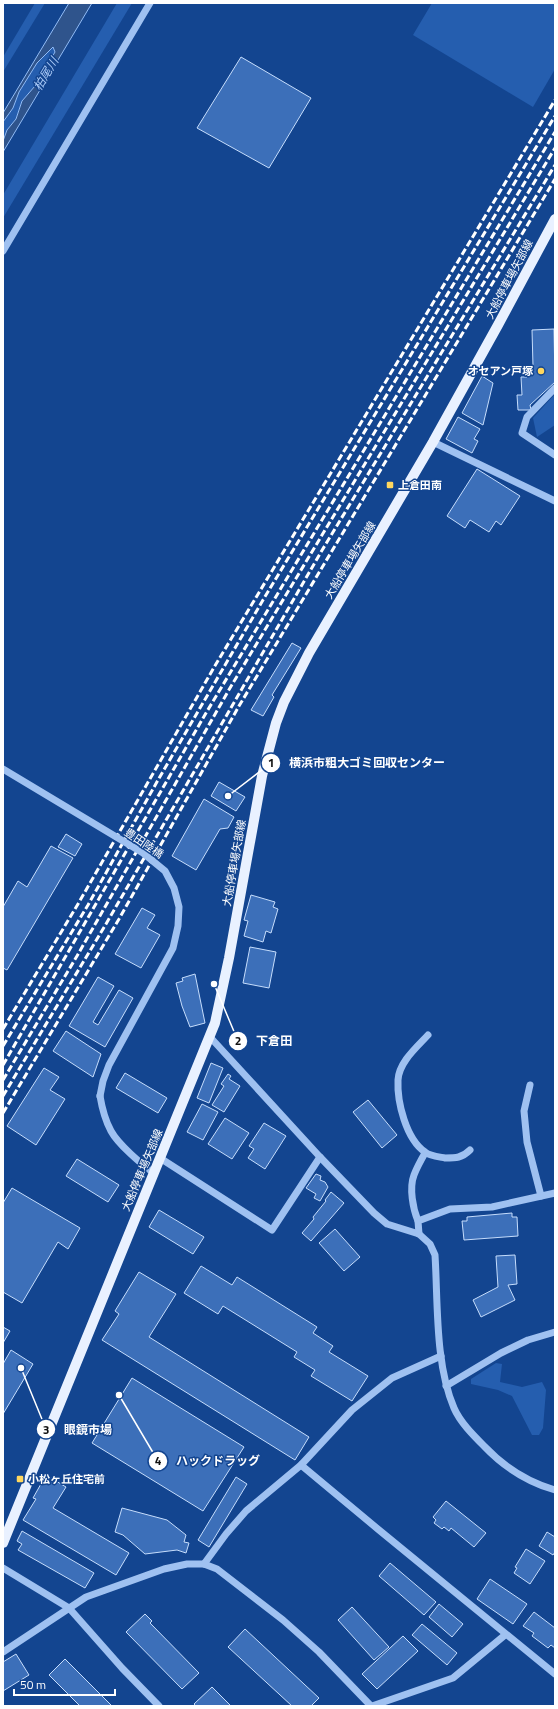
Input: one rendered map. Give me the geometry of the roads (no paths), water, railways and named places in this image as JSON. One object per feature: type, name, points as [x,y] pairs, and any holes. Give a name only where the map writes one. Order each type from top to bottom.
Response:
[{"type":"main road","name":"大船停車場矢部線","points":[[3,1543],[210,1037],[229,958],[262,776],[276,723],[294,681],[309,653],[433,442],[555,218]]},
{"type":"street","points":[[3,251],[150,3]]},
{"type":"street","points":[[555,388],[528,417],[522,433],[555,455]]},
{"type":"street","points":[[433,442],[555,501]]},
{"type":"street","name":"豊田陸橋","points":[[3,769],[143,853],[165,871],[174,888],[179,908],[178,926],[173,948],[109,1065],[103,1081],[100,1096],[103,1113],[111,1132],[140,1163],[154,1173]]},
{"type":"street","points":[[428,1035],[407,1058],[398,1079],[402,1116],[412,1138],[425,1153],[441,1158],[455,1158],[464,1156],[470,1150]]},
{"type":"street","points":[[210,1037],[320,1157],[387,1224],[419,1234],[430,1244],[435,1256],[441,1356],[446,1386],[454,1410],[471,1433],[512,1471],[537,1485],[555,1490]]},
{"type":"street","points":[[530,1085],[524,1111],[527,1142],[541,1196]]},
{"type":"street","points":[[419,1234],[412,1186],[413,1176],[425,1153]]},
{"type":"street","points":[[160,1158],[272,1230],[320,1157]]},
{"type":"street","points":[[418,1221],[450,1209],[492,1207],[555,1193]]},
{"type":"street","points":[[446,1386],[501,1353],[528,1340],[555,1332]]},
{"type":"street","points":[[204,1564],[226,1534],[246,1511],[302,1464],[352,1410],[392,1378],[441,1356]]},
{"type":"street","points":[[302,1464],[505,1635],[555,1674]]},
{"type":"street","points":[[3,1652],[86,1597],[136,1578],[187,1564],[204,1564],[217,1569],[283,1620],[319,1652],[372,1706],[453,1678],[505,1635]]},
{"type":"street","points":[[3,1568],[69,1608],[122,1668],[159,1706]]},
{"type":"water","name":"柏尾川","points":[[69,3],[92,3],[3,152],[3,141],[7,130],[16,119],[22,101],[35,86],[42,70],[48,64],[55,52],[53,47],[37,63],[19,92],[13,108],[3,122],[3,113]]},
{"type":"railway","points":[[3,1029],[78,904],[216,664],[555,100]]},
{"type":"railway","points":[[3,1046],[88,905],[158,780],[263,600],[555,116]]},
{"type":"railway","points":[[3,1065],[206,713],[555,132]]},
{"type":"railway","points":[[3,1080],[77,956],[230,688],[555,148]]},
{"type":"railway","points":[[3,1096],[106,924],[321,552],[555,165]]},
{"type":"railway","points":[[3,1113],[119,919],[239,706],[555,179]]},
{"type":"place","name":"オセアン戸塚","points":[[541,371]]},
{"type":"place","name":"上倉田南","points":[[390,485]]},
{"type":"place","name":"横浜市粗大ゴミ回収センター","points":[[228,796]]},
{"type":"place","name":"下倉田","points":[[214,984]]},
{"type":"place","name":"眼鏡市場","points":[[21,1368]]},
{"type":"place","name":"ハックドラッグ","points":[[119,1395]]},
{"type":"place","name":"小松ヶ丘住宅前","points":[[20,1479]]}]
